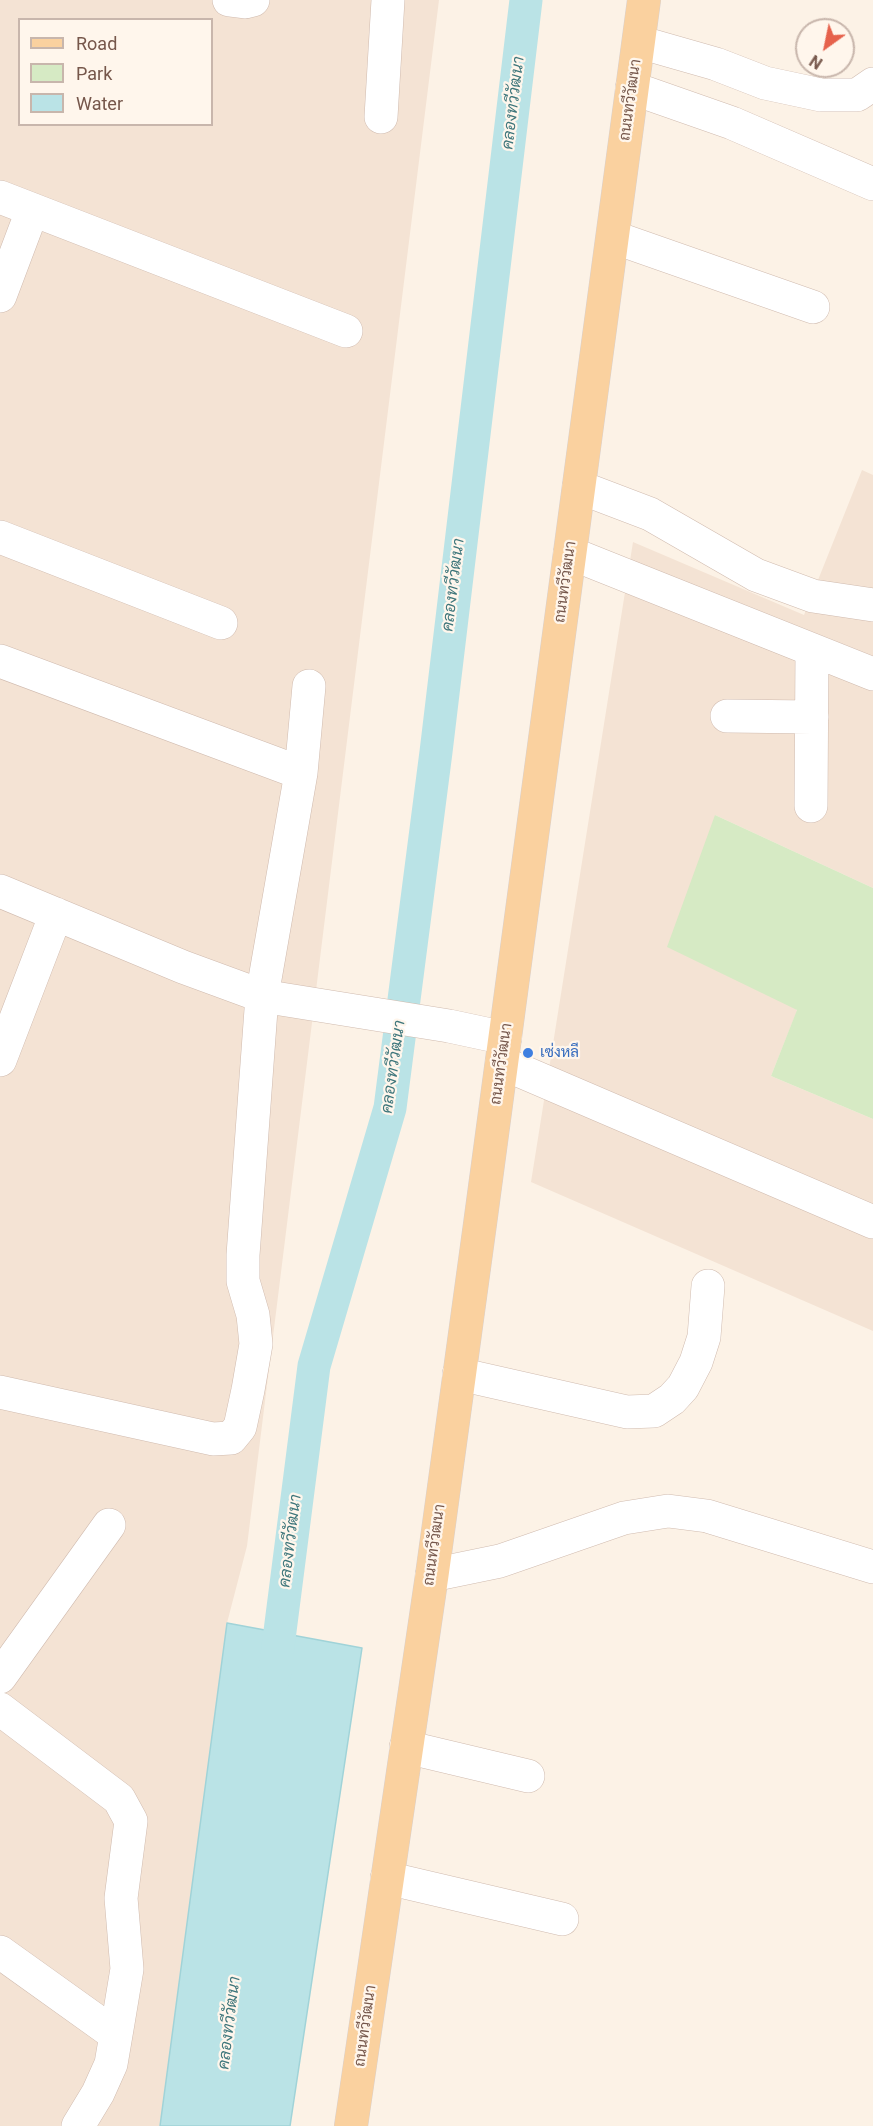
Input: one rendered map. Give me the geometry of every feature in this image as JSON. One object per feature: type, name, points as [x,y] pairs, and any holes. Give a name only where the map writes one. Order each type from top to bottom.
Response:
[{"type":"main road","name":"ถนนทวีวัฒนา","points":[[351,2126],[432,1575],[644,0]]},
{"type":"street","points":[[230,0],[245,3],[253,0]]},
{"type":"street","points":[[381,117],[388,0]]},
{"type":"street","points":[[639,42],[716,64],[765,83],[821,95],[856,94],[873,84]]},
{"type":"street","points":[[632,88],[732,123],[873,184]]},
{"type":"street","points":[[0,197],[346,331]]},
{"type":"street","points":[[0,296],[32,211]]},
{"type":"street","points":[[612,237],[813,307]]},
{"type":"street","points":[[579,487],[650,514],[756,575],[813,596],[873,605]]},
{"type":"street","points":[[0,537],[221,623]]},
{"type":"street","points":[[570,553],[873,674]]},
{"type":"street","points":[[811,806],[812,650]]},
{"type":"street","points":[[0,661],[301,773]]},
{"type":"street","points":[[0,1392],[213,1439],[231,1438],[240,1427],[256,1344],[253,1315],[243,1281],[243,1255],[262,996],[301,773],[309,686]]},
{"type":"street","points":[[727,716],[812,717]]},
{"type":"street","points":[[0,891],[183,967],[262,996],[448,1026],[873,1222]]},
{"type":"street","points":[[0,1060],[56,914]]},
{"type":"street","points":[[459,1374],[627,1412],[654,1411],[683,1388],[696,1362],[704,1337],[708,1286]]},
{"type":"street","points":[[432,1575],[500,1561],[624,1518],[668,1510],[707,1516],[873,1567]]},
{"type":"street","points":[[0,1677],[109,1525]]},
{"type":"street","points":[[0,1709],[119,1799],[130,1821],[120,1898],[126,1969],[116,2035],[111,2064],[98,2093],[78,2126]]},
{"type":"street","points":[[406,1747],[528,1776]]},
{"type":"street","points":[[387,1878],[562,1919]]},
{"type":"street","points":[[0,1952],[116,2035]]},
{"type":"shaded area","points":[[0,0],[439,0],[247,1546],[227,1623],[160,2126],[0,2126]]},
{"type":"shaded area","points":[[862,470],[873,475],[873,888],[715,815],[797,1011],[771,1076],[873,1119],[873,1331],[531,1182],[633,542],[804,615]]},
{"type":"green space","points":[[715,815],[873,888],[873,1119],[771,1076],[797,1010],[667,947]]},
{"type":"water","points":[[227,1623],[362,1648],[290,2126],[160,2126]]},
{"type":"waterway","name":"คลองทวีวัฒนา","points":[[274,1678],[314,1366],[390,1108],[436,752],[526,0]]},
{"type":"place","name":"เซ่งหลี","points":[[528,1053]]}]
